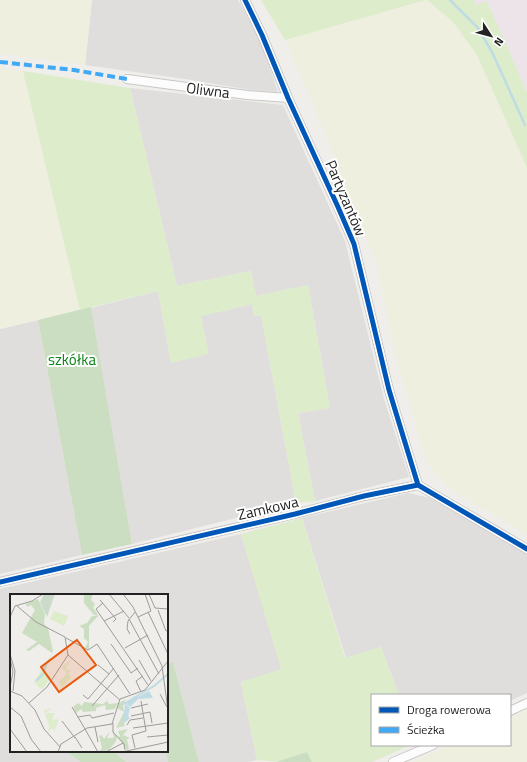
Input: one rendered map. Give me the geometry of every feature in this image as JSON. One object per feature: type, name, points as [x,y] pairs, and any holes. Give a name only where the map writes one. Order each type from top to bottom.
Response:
[{"type":"street","name":"Partyzantów","points":[[245,0],[262,35],[288,98],[354,244],[389,390],[418,485]]},
{"type":"street","name":"Oliwna","points":[[127,79],[247,95],[288,98]]},
{"type":"street","points":[[418,485],[527,549]]},
{"type":"street","name":"Zamkowa","points":[[0,582],[294,514],[364,496],[418,485]]},
{"type":"street","points":[[511,711],[527,703]]},
{"type":"street","points":[[393,762],[431,746]]},
{"type":"shaded area","points":[[92,0],[238,0],[260,39],[278,92],[251,90],[85,65]]},
{"type":"shaded area","points":[[474,0],[527,0],[527,92],[487,1],[476,6]]},
{"type":"shaded area","points":[[130,88],[283,105],[345,241],[384,399],[409,477],[315,501],[298,413],[330,408],[308,285],[256,296],[251,271],[177,286]]},
{"type":"shaded area","points":[[158,291],[171,363],[201,316],[252,304],[254,316],[261,315],[296,503],[132,544],[91,308]]},
{"type":"shaded area","points":[[38,320],[82,555],[0,574],[0,329]]},
{"type":"shaded area","points":[[408,493],[430,498],[527,554],[527,693],[511,701],[511,694],[399,694],[381,647],[346,658],[302,518]]},
{"type":"shaded area","points":[[241,534],[282,670],[241,682],[257,760],[249,762],[199,762],[173,662],[168,664],[168,594],[10,594],[10,752],[67,752],[80,762],[0,762],[0,589]]},
{"type":"shaded area","points":[[114,752],[166,752],[168,762],[128,762]]},
{"type":"green space","points":[[0,0],[92,0],[85,65],[0,54]]},
{"type":"green space","points":[[261,0],[426,0],[285,40]]},
{"type":"green space","points":[[427,0],[453,22],[477,55],[527,168],[527,535],[446,486],[426,462],[395,355],[376,263],[315,109],[285,40]]},
{"type":"green space","points":[[427,0],[474,0],[476,5],[487,1],[527,92],[527,168],[477,55],[453,22]]},
{"type":"green space","points":[[0,68],[23,71],[80,310],[0,329]]},
{"type":"green space","points":[[23,71],[130,88],[177,286],[251,271],[256,296],[308,285],[330,408],[298,413],[315,501],[296,503],[261,315],[254,316],[252,304],[201,316],[209,354],[171,363],[158,291],[80,310]]},
{"type":"green space","name":"szkółka","points":[[91,307],[132,544],[82,555],[38,320]]},
{"type":"green space","points":[[302,518],[345,658],[381,647],[399,694],[371,694],[371,746],[409,746],[372,762],[312,762],[307,752],[276,762],[257,760],[241,682],[281,669],[241,534]]},
{"type":"green space","points":[[173,662],[199,762],[168,762],[166,752],[168,752],[168,664]]},
{"type":"green space","points":[[527,710],[527,762],[413,762],[448,746],[511,746],[511,718]]},
{"type":"green space","points":[[67,752],[114,752],[127,762],[80,762]]},
{"type":"green space","points":[[307,752],[312,762],[276,762]]},
{"type":"waterway","points":[[450,0],[478,28],[492,52],[525,125]]},
{"type":"marked path","points":[[0,62],[74,70],[127,79]]},
{"type":"cycle path","points":[[245,0],[262,35],[288,98],[354,244],[389,390],[418,485]]},
{"type":"cycle path","points":[[0,582],[295,514],[364,496],[418,485],[527,549]]}]
